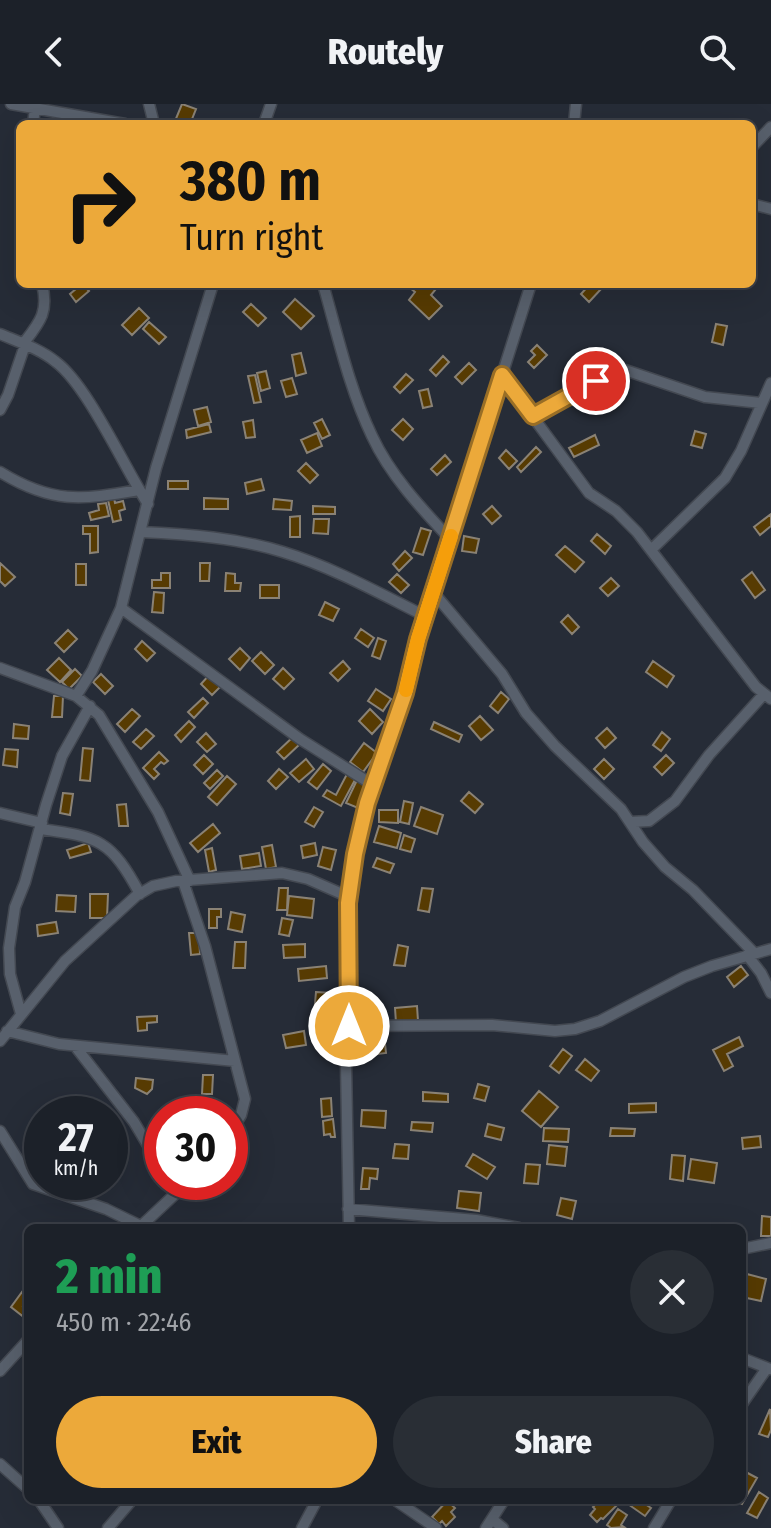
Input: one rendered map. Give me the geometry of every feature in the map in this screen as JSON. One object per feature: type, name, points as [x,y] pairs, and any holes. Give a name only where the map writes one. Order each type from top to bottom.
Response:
[{"type":"street","points":[[11,104],[102,120]]},
{"type":"street","points":[[34,120],[35,108]]},
{"type":"street","points":[[756,143],[771,127]]},
{"type":"street","points":[[0,410],[24,344],[42,316],[46,304],[43,288]]},
{"type":"street","points":[[76,696],[92,671],[121,608],[172,415],[212,288]]},
{"type":"street","points":[[324,288],[346,371],[372,438],[420,507],[450,539]]},
{"type":"street","points":[[349,1224],[346,1064],[349,897],[355,854],[373,785],[405,693],[425,616],[530,288]]},
{"type":"street","points":[[0,334],[60,364],[78,387],[148,504]]},
{"type":"street","points":[[533,416],[596,381],[625,370],[705,397],[761,403]]},
{"type":"street","points":[[502,375],[589,493],[616,511],[651,550],[738,665],[768,696],[709,755],[675,801],[649,821],[630,822]]},
{"type":"street","points":[[651,550],[725,478],[741,451],[771,383]]},
{"type":"street","points":[[0,472],[25,487],[61,498],[94,498],[139,490]]},
{"type":"street","points":[[141,532],[232,541],[284,552],[354,581],[425,616]]},
{"type":"street","points":[[433,592],[502,674],[526,713],[555,746],[621,809],[665,867],[693,890],[750,954],[771,993]]},
{"type":"street","points":[[121,608],[300,739],[373,785]]},
{"type":"street","points":[[0,668],[76,696],[90,706],[99,715],[158,812],[187,881],[244,1096]]},
{"type":"street","points":[[21,1014],[10,974],[9,948],[15,907],[62,756],[90,706]]},
{"type":"street","points":[[0,813],[91,837],[102,843],[127,871],[140,894]]},
{"type":"street","points":[[0,1041],[7,1026],[21,1014],[65,961],[153,886],[282,873],[308,879],[349,897]]},
{"type":"street","points":[[349,1026],[492,1025],[555,1031],[575,1029],[600,1021],[684,977],[771,949]]},
{"type":"street","points":[[7,1026],[75,1046],[235,1061]]},
{"type":"street","points":[[75,1046],[119,1101],[144,1141]]},
{"type":"street","points":[[0,1131],[33,1184],[106,1209],[134,1224]]},
{"type":"street","points":[[143,1224],[169,1200]]},
{"type":"street","points":[[348,1209],[476,1224]]},
{"type":"street","points":[[746,1248],[771,1243]]},
{"type":"street","points":[[0,1371],[24,1344]]},
{"type":"street","points":[[746,1360],[769,1369],[746,1399]]},
{"type":"street","points":[[0,1464],[24,1485]]},
{"type":"street","points":[[45,1504],[58,1528]]},
{"type":"street","points":[[108,1528],[129,1504]]},
{"type":"street","points":[[308,1526],[316,1504]]},
{"type":"street","points":[[401,1504],[436,1528]]},
{"type":"street","points":[[502,1504],[489,1524],[503,1528]]},
{"type":"street","points":[[654,1528],[669,1504]]},
{"type":"building","points":[[182,104],[196,109],[192,120],[175,120]]},
{"type":"building","points":[[77,288],[89,291],[76,302],[70,294]]},
{"type":"building","points":[[410,288],[436,289],[431,295],[442,306],[429,319],[409,300],[415,292]]},
{"type":"building","points":[[586,288],[602,288],[589,302],[581,294]]},
{"type":"building","points":[[295,299],[314,316],[301,329],[283,312]]},
{"type":"building","points":[[251,304],[266,318],[258,326],[243,312]]},
{"type":"building","points":[[139,308],[149,318],[132,335],[122,325]]},
{"type":"building","points":[[149,322],[166,337],[159,344],[143,329]]},
{"type":"building","points":[[716,324],[727,326],[723,345],[712,342]]},
{"type":"building","points":[[537,345],[547,355],[534,368],[528,362],[535,355],[531,351]]},
{"type":"building","points":[[301,353],[306,373],[296,376],[292,355]]},
{"type":"building","points":[[443,356],[449,362],[436,376],[430,370]]},
{"type":"building","points":[[469,363],[476,370],[462,384],[455,377]]},
{"type":"building","points":[[266,371],[270,388],[261,391],[257,373]]},
{"type":"building","points":[[406,374],[413,380],[400,393],[394,387]]},
{"type":"building","points":[[255,375],[261,402],[254,403],[248,376]]},
{"type":"building","points":[[292,378],[297,394],[286,397],[281,381]]},
{"type":"building","points":[[428,389],[432,406],[423,408],[419,391]]},
{"type":"building","points":[[207,407],[211,422],[198,426],[194,410]]},
{"type":"building","points":[[322,419],[330,435],[322,439],[314,423]]},
{"type":"building","points":[[403,419],[413,429],[403,440],[392,430]]},
{"type":"building","points":[[253,420],[255,437],[246,438],[243,422]]},
{"type":"building","points":[[209,424],[211,432],[187,438],[186,430]]},
{"type":"building","points":[[695,431],[706,434],[702,448],[691,445]]},
{"type":"building","points":[[317,433],[322,446],[307,453],[301,440]]},
{"type":"building","points":[[595,435],[599,445],[574,457],[569,448]]},
{"type":"building","points":[[536,447],[541,452],[521,472],[517,467]]},
{"type":"building","points":[[506,450],[517,461],[509,469],[499,458]]},
{"type":"building","points":[[445,455],[451,462],[437,475],[431,469]]},
{"type":"building","points":[[306,463],[318,475],[310,483],[298,471]]},
{"type":"building","points":[[261,479],[264,490],[247,494],[245,483]]},
{"type":"building","points":[[168,481],[188,481],[188,489],[168,489]]},
{"type":"building","points":[[114,498],[115,503],[123,501],[125,509],[119,511],[121,520],[113,522],[108,500]]},
{"type":"building","points":[[204,498],[228,499],[228,509],[204,509]]},
{"type":"building","points":[[274,499],[292,501],[291,510],[273,509]]},
{"type":"building","points":[[106,503],[109,516],[91,520],[89,513],[99,510],[98,504]]},
{"type":"building","points":[[313,506],[335,507],[335,514],[313,514]]},
{"type":"building","points":[[492,506],[501,516],[492,524],[483,514]]},
{"type":"building","points":[[771,514],[771,526],[760,535],[754,527]]},
{"type":"building","points":[[300,516],[300,537],[290,537],[290,517]]},
{"type":"building","points":[[314,519],[329,519],[328,534],[313,533]]},
{"type":"building","points":[[83,526],[98,526],[98,552],[90,553],[90,534],[83,534]]},
{"type":"building","points":[[421,528],[431,531],[423,555],[413,552]]},
{"type":"building","points":[[597,534],[611,546],[605,554],[591,541]]},
{"type":"building","points":[[464,536],[479,539],[476,553],[462,551]]},
{"type":"building","points":[[565,546],[584,562],[575,572],[556,555]]},
{"type":"building","points":[[405,551],[412,558],[399,571],[393,564]]},
{"type":"building","points":[[0,563],[15,577],[5,586],[0,581]]},
{"type":"building","points":[[200,563],[210,563],[209,581],[200,581]]},
{"type":"building","points":[[76,564],[86,564],[86,585],[76,585]]},
{"type":"building","points":[[752,572],[765,590],[755,598],[742,580]]},
{"type":"building","points":[[161,573],[170,573],[170,588],[152,588],[152,580],[161,580]]},
{"type":"building","points":[[226,573],[235,574],[235,583],[241,583],[240,591],[225,591]]},
{"type":"building","points":[[397,574],[409,585],[401,593],[389,582]]},
{"type":"building","points":[[611,578],[619,586],[608,596],[600,588]]},
{"type":"building","points":[[260,585],[279,585],[279,598],[260,598]]},
{"type":"building","points":[[154,592],[164,593],[163,613],[152,612]]},
{"type":"building","points":[[325,602],[339,609],[333,621],[319,615]]},
{"type":"building","points":[[568,615],[579,627],[572,634],[561,622]]},
{"type":"building","points":[[361,629],[374,638],[368,647],[355,638]]},
{"type":"building","points":[[68,630],[77,639],[64,652],[55,643]]},
{"type":"building","points":[[378,638],[386,641],[380,659],[372,656]]},
{"type":"building","points":[[142,641],[155,653],[147,661],[135,649]]},
{"type":"building","points":[[240,648],[250,658],[240,670],[229,659]]},
{"type":"building","points":[[261,652],[274,665],[265,674],[252,661]]},
{"type":"building","points":[[59,658],[71,670],[60,682],[47,670]]},
{"type":"building","points":[[343,661],[350,669],[338,681],[330,673]]},
{"type":"building","points":[[653,661],[674,676],[667,687],[646,672]]},
{"type":"building","points":[[283,668],[294,679],[284,689],[273,679]]},
{"type":"building","points":[[75,669],[82,676],[69,689],[62,682]]},
{"type":"building","points":[[101,674],[113,686],[105,694],[93,682]]},
{"type":"building","points":[[210,674],[221,686],[212,695],[201,684]]},
{"type":"building","points":[[376,689],[391,699],[383,711],[368,701]]},
{"type":"building","points":[[501,692],[509,699],[498,713],[490,706]]},
{"type":"building","points":[[54,696],[63,696],[62,717],[52,717]]},
{"type":"building","points":[[203,698],[208,703],[194,718],[188,712]]},
{"type":"building","points":[[132,709],[140,716],[125,732],[117,724]]},
{"type":"building","points":[[370,709],[383,722],[372,734],[359,721]]},
{"type":"building","points":[[480,716],[493,730],[481,740],[469,726]]},
{"type":"building","points":[[189,721],[195,727],[181,742],[175,735]]},
{"type":"building","points":[[434,722],[462,735],[459,742],[431,729]]},
{"type":"building","points":[[14,724],[29,726],[28,739],[13,738]]},
{"type":"building","points":[[607,728],[616,738],[605,748],[596,738]]},
{"type":"building","points":[[146,729],[154,736],[141,749],[133,742]]},
{"type":"building","points":[[662,732],[670,739],[661,751],[653,745]]},
{"type":"building","points":[[206,733],[216,744],[207,752],[197,742]]},
{"type":"building","points":[[293,737],[300,744],[284,759],[277,752]]},
{"type":"building","points":[[364,743],[377,753],[363,772],[350,762]]},
{"type":"building","points":[[83,748],[93,749],[90,781],[80,780]]},
{"type":"building","points":[[5,749],[18,750],[17,767],[3,765]]},
{"type":"building","points":[[159,752],[168,761],[164,764],[161,762],[154,769],[159,774],[154,779],[143,768]]},
{"type":"building","points":[[204,755],[213,764],[203,774],[194,765]]},
{"type":"building","points":[[666,755],[674,763],[662,775],[654,767]]},
{"type":"building","points":[[306,759],[314,769],[299,782],[290,773]]},
{"type":"building","points":[[604,759],[614,769],[604,779],[594,769]]},
{"type":"building","points":[[323,764],[331,771],[317,789],[308,782]]},
{"type":"building","points":[[279,769],[288,777],[276,789],[268,781]]},
{"type":"building","points":[[217,770],[223,776],[210,789],[204,783]]},
{"type":"building","points":[[347,774],[356,778],[341,806],[323,796],[327,790],[336,795]]},
{"type":"building","points":[[227,776],[236,784],[217,805],[208,797]]},
{"type":"building","points":[[358,778],[369,783],[358,808],[346,803]]},
{"type":"building","points":[[469,792],[483,804],[475,813],[461,801]]},
{"type":"building","points":[[63,793],[73,794],[70,815],[60,813]]},
{"type":"building","points":[[404,801],[413,803],[409,824],[400,822]]},
{"type":"building","points":[[126,804],[128,826],[119,826],[117,805]]},
{"type":"building","points":[[314,807],[323,812],[314,827],[305,822]]},
{"type":"building","points":[[421,807],[443,815],[437,834],[414,826]]},
{"type":"building","points":[[379,810],[398,810],[398,823],[379,822]]},
{"type":"building","points":[[213,824],[220,833],[198,852],[190,843]]},
{"type":"building","points":[[379,826],[401,833],[397,848],[374,842]]},
{"type":"building","points":[[404,835],[415,839],[411,852],[400,849]]},
{"type":"building","points":[[88,843],[91,852],[70,858],[67,850]]},
{"type":"building","points":[[315,843],[317,855],[303,858],[301,846]]},
{"type":"building","points":[[272,845],[276,867],[266,869],[262,847]]},
{"type":"building","points":[[323,847],[336,850],[331,870],[318,866]]},
{"type":"building","points":[[212,848],[216,870],[209,872],[205,850]]},
{"type":"building","points":[[259,853],[261,866],[242,869],[240,856]]},
{"type":"building","points":[[377,858],[394,864],[390,873],[373,867]]},
{"type":"building","points":[[279,888],[288,888],[287,910],[277,910]]},
{"type":"building","points":[[422,888],[433,889],[429,912],[418,910]]},
{"type":"building","points":[[90,894],[108,894],[107,918],[90,918]]},
{"type":"building","points":[[57,895],[76,896],[75,912],[56,911]]},
{"type":"building","points":[[289,896],[314,899],[312,918],[287,915]]},
{"type":"building","points":[[209,909],[221,909],[217,928],[209,928]]},
{"type":"building","points":[[231,912],[245,915],[242,932],[228,929]]},
{"type":"building","points":[[282,918],[293,920],[289,936],[279,934]]},
{"type":"building","points":[[56,922],[58,933],[38,936],[37,925]]},
{"type":"building","points":[[189,933],[199,933],[200,954],[191,955]]},
{"type":"building","points":[[235,942],[246,942],[245,968],[233,968]]},
{"type":"building","points":[[305,944],[305,957],[284,958],[283,945]]},
{"type":"building","points":[[398,945],[408,947],[405,966],[394,965]]},
{"type":"building","points":[[326,966],[327,978],[299,981],[298,969]]},
{"type":"building","points":[[741,966],[748,975],[734,987],[727,977]]},
{"type":"building","points":[[316,992],[331,993],[329,1017],[314,1015]]},
{"type":"building","points":[[417,1006],[418,1021],[396,1023],[395,1008]]},
{"type":"building","points":[[157,1016],[157,1022],[147,1023],[147,1030],[138,1031],[137,1017]]},
{"type":"building","points":[[304,1031],[306,1045],[286,1048],[283,1035]]},
{"type":"building","points":[[384,1034],[386,1053],[378,1054],[376,1035]]},
{"type":"building","points":[[739,1037],[743,1046],[727,1054],[733,1066],[724,1071],[713,1050]]},
{"type":"building","points":[[563,1049],[572,1056],[559,1073],[550,1066]]},
{"type":"building","points":[[585,1059],[599,1071],[591,1081],[576,1070]]},
{"type":"building","points":[[203,1075],[213,1075],[212,1094],[202,1094]]},
{"type":"building","points":[[136,1078],[153,1080],[152,1089],[147,1094],[135,1088]]},
{"type":"building","points":[[478,1084],[489,1087],[485,1101],[474,1098]]},
{"type":"building","points":[[539,1091],[558,1107],[541,1127],[522,1111]]},
{"type":"building","points":[[423,1092],[448,1094],[448,1102],[423,1101]]},
{"type":"building","points":[[331,1098],[332,1116],[322,1117],[321,1099]]},
{"type":"building","points":[[656,1103],[656,1112],[629,1113],[629,1104]]},
{"type":"building","points":[[362,1110],[386,1111],[385,1128],[361,1126]]},
{"type":"building","points":[[333,1119],[335,1137],[324,1135],[323,1121]]},
{"type":"building","points":[[412,1122],[433,1123],[432,1132],[411,1130]]},
{"type":"building","points":[[488,1124],[504,1128],[501,1140],[485,1136]]},
{"type":"building","points":[[544,1128],[569,1129],[568,1142],[543,1141]]},
{"type":"building","points":[[611,1128],[635,1129],[634,1136],[610,1136]]},
{"type":"building","points":[[760,1136],[761,1147],[743,1149],[742,1138]]},
{"type":"building","points":[[395,1144],[409,1145],[408,1159],[393,1158]]},
{"type":"building","points":[[549,1145],[567,1147],[565,1166],[547,1164]]},
{"type":"building","points":[[473,1154],[495,1167],[487,1179],[466,1166]]},
{"type":"building","points":[[672,1155],[685,1156],[683,1181],[670,1179]]},
{"type":"building","points":[[691,1159],[717,1163],[714,1183],[688,1179]]},
{"type":"building","points":[[526,1164],[540,1165],[538,1184],[524,1183]]},
{"type":"building","points":[[363,1168],[378,1169],[377,1179],[370,1178],[369,1189],[361,1189]]},
{"type":"building","points":[[459,1191],[481,1193],[479,1211],[457,1208]]},
{"type":"building","points":[[561,1198],[576,1201],[572,1219],[557,1215]]},
{"type":"building","points":[[762,1216],[771,1217],[771,1236],[761,1236]]},
{"type":"building","points":[[747,1274],[766,1279],[761,1301],[746,1298]]},
{"type":"building","points":[[22,1292],[24,1294],[24,1317],[11,1307]]},
{"type":"building","points":[[770,1409],[771,1430],[768,1437],[759,1434]]},
{"type":"building","points":[[746,1472],[757,1478],[746,1497]]},
{"type":"building","points":[[759,1492],[768,1498],[757,1518],[747,1513]]},
{"type":"building","points":[[444,1504],[455,1508],[451,1512],[455,1517],[446,1526],[432,1517]]},
{"type":"building","points":[[596,1504],[616,1506],[597,1522],[590,1515],[595,1509]]},
{"type":"building","points":[[628,1504],[645,1504],[651,1508],[645,1516]]},
{"type":"building","points":[[618,1509],[627,1515],[621,1525],[624,1527],[611,1528],[607,1525]]},
{"type":"slow traffic","points":[[406,690],[418,639],[451,536]]},
{"type":"route","points":[[349,1026],[348,903],[355,854],[367,803],[405,693],[418,639],[502,375],[533,416],[596,381]]}]
